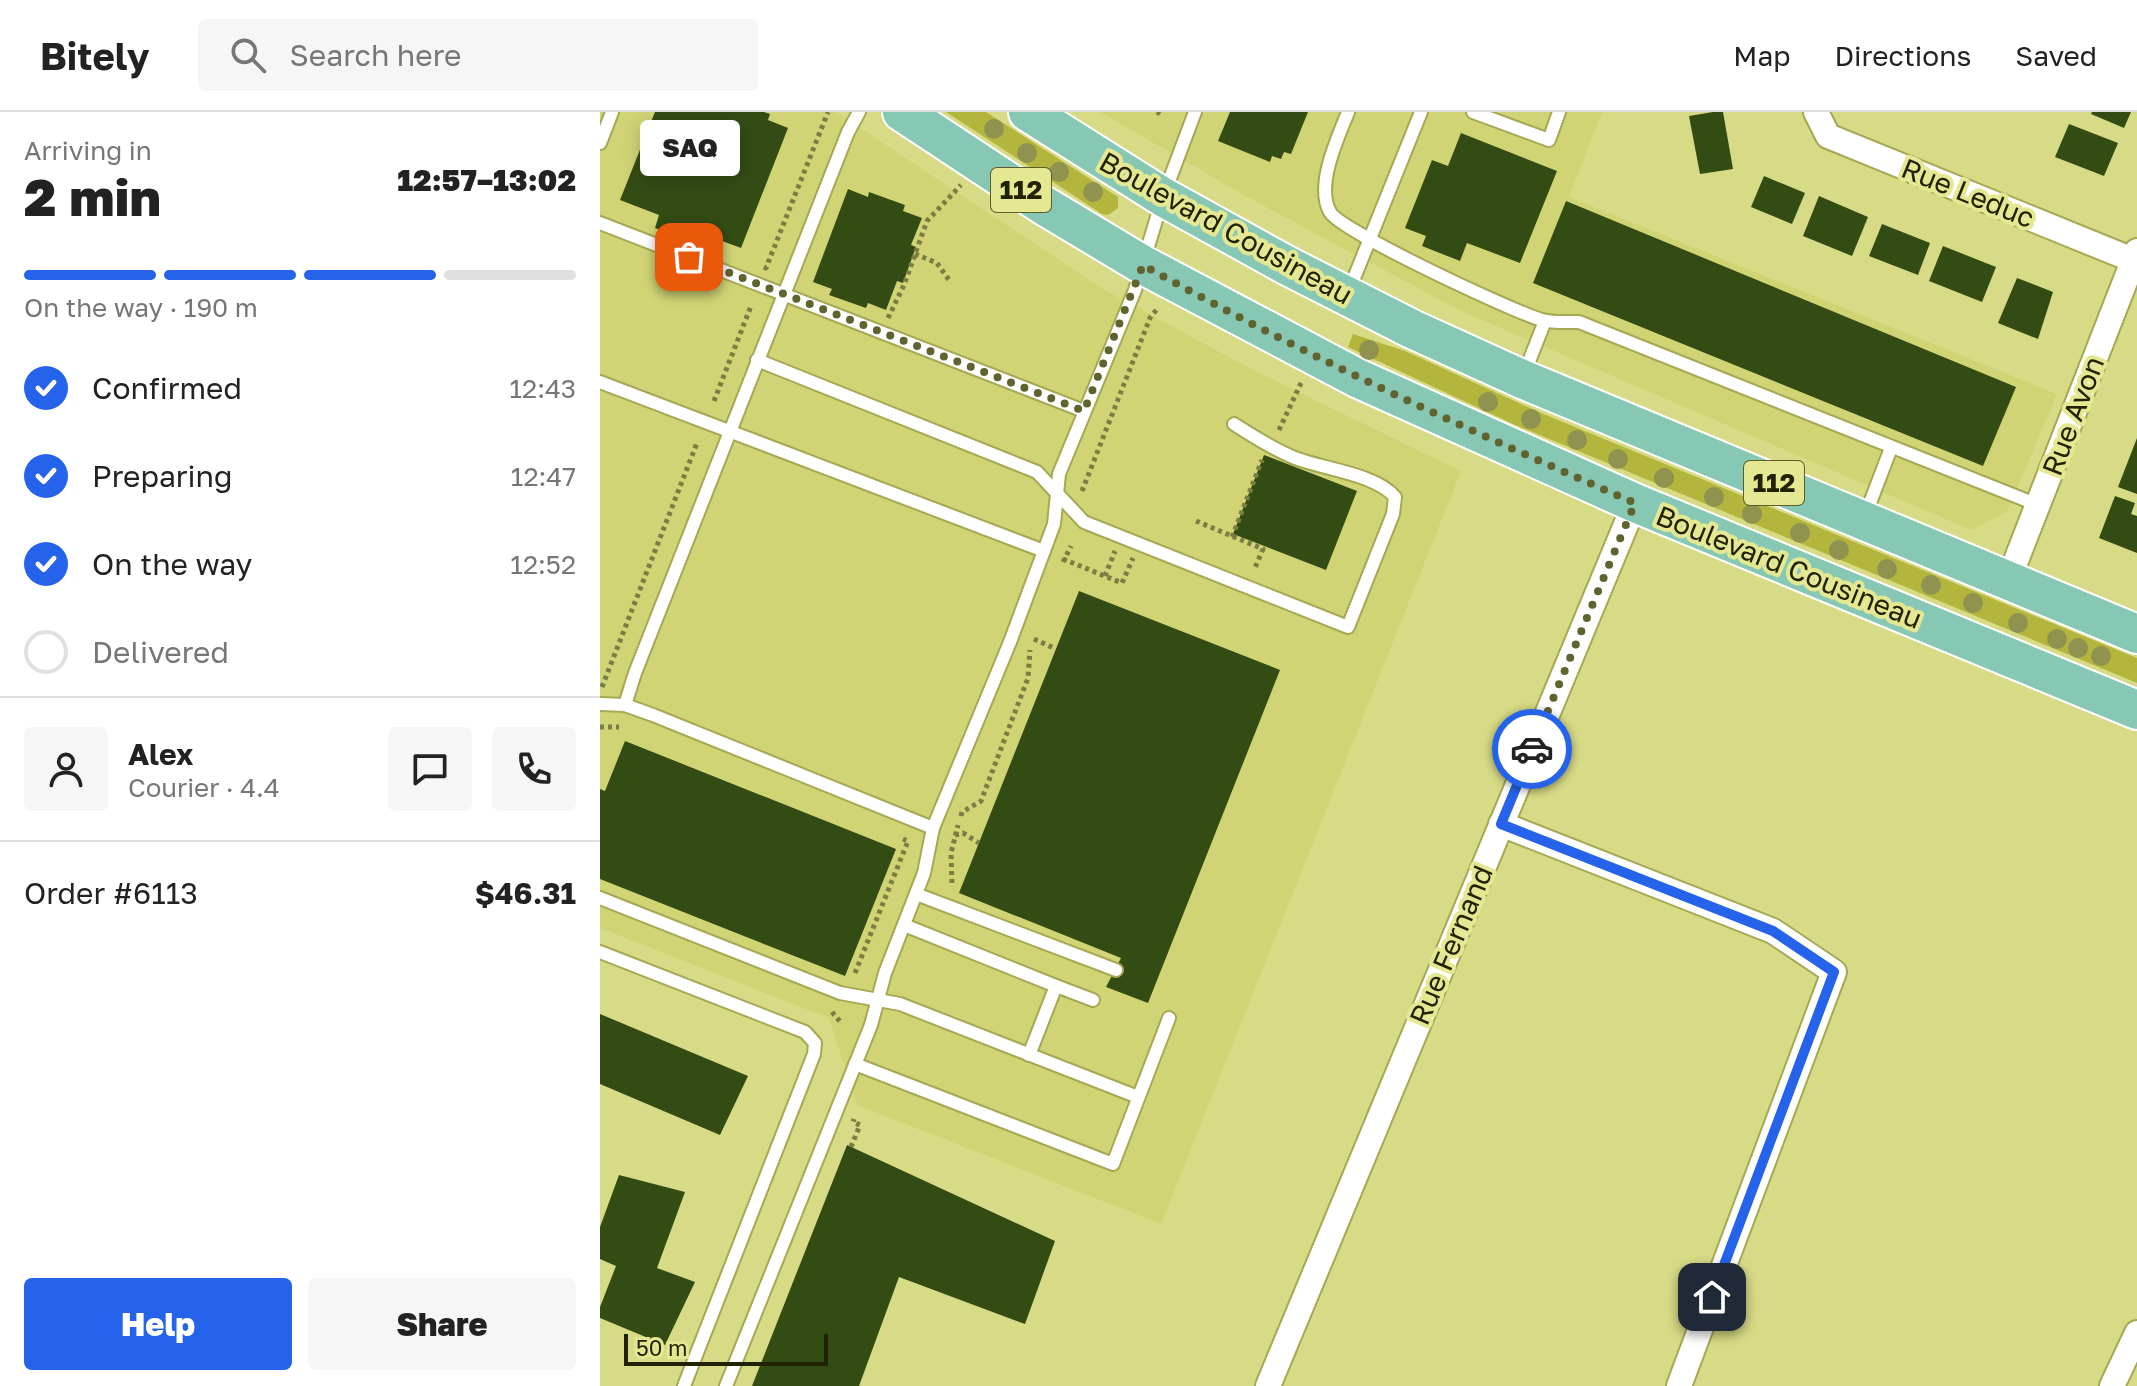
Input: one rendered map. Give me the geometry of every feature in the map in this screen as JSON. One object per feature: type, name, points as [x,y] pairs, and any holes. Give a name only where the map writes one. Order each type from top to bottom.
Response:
[{"type":"main road","name":"Boulevard Cousineau","points":[[902,112],[1043,205],[1143,265],[1357,378],[1635,503],[2137,710]]},
{"type":"main road","name":"Boulevard Cousineau","points":[[1028,112],[1163,197],[1347,296],[1522,379],[2137,634]]},
{"type":"street","name":"Rue Leduc","points":[[1816,112],[1828,136],[2135,256]]},
{"type":"street","name":"Rue Avon","points":[[2008,581],[2135,256]]},
{"type":"street","name":"Rue Fernand","points":[[1268,1386],[1635,503]]},
{"type":"street","points":[[1501,824],[1773,931],[1834,972],[1679,1386]]},
{"type":"street","points":[[2112,1386],[2137,1333]]},
{"type":"lane","points":[[600,143],[612,112]]},
{"type":"lane","points":[[625,705],[783,293],[859,112]]},
{"type":"lane","points":[[726,1386],[855,1064],[927,863],[933,828],[1005,654],[1054,524],[1059,474],[1143,265],[1163,197],[1195,112]]},
{"type":"lane","points":[[1348,112],[1328,163],[1326,197],[1329,211],[1347,227],[1402,257],[1545,321],[1579,322],[2038,505]]},
{"type":"lane","points":[[1347,296],[1421,112]]},
{"type":"lane","points":[[1473,112],[1549,140],[1559,112]]},
{"type":"lane","points":[[600,223],[1084,411]]},
{"type":"lane","points":[[1522,379],[1545,321]]},
{"type":"lane","points":[[757,360],[1037,472],[1084,522],[1348,627],[1396,501],[1387,489],[1277,450],[1234,424]]},
{"type":"lane","points":[[600,382],[1044,551]]},
{"type":"lane","points":[[1863,520],[1891,448]]},
{"type":"lane","points":[[600,704],[625,705],[933,828]]},
{"type":"lane","points":[[916,894],[1116,970]]},
{"type":"lane","points":[[600,898],[840,993],[900,1004],[1138,1097]]},
{"type":"lane","points":[[904,925],[1093,1000]]},
{"type":"lane","points":[[600,952],[805,1032],[815,1043],[814,1054],[684,1386]]},
{"type":"lane","points":[[1029,1055],[1056,986]]},
{"type":"lane","points":[[855,1064],[1113,1164],[1169,1018]]},
{"type":"path","points":[[752,262],[766,268],[828,112]]},
{"type":"path","points":[[888,319],[927,221],[962,183]]},
{"type":"path","points":[[915,254],[937,263],[949,280]]},
{"type":"path","points":[[1080,496],[1150,318],[1163,305]]},
{"type":"path","points":[[714,401],[751,306]]},
{"type":"path","points":[[1276,438],[1303,379]]},
{"type":"path","points":[[601,688],[697,443]]},
{"type":"path","points":[[1232,537],[1264,455]]},
{"type":"path","points":[[1196,521],[1263,549]]},
{"type":"path","points":[[1059,573],[1071,546]]},
{"type":"path","points":[[1064,560],[1122,583]]},
{"type":"path","points":[[952,883],[951,853],[962,812],[981,801],[1028,678],[1029,652],[1039,626]]},
{"type":"path","points":[[1034,639],[1056,649]]},
{"type":"path","points":[[955,835],[963,833],[979,843]]},
{"type":"path","points":[[855,973],[908,841]]},
{"type":"path","points":[[851,1147],[860,1125],[853,1122],[858,1111]]},
{"type":"shaded area","points":[[600,112],[836,112],[1103,289],[1251,369],[1461,471],[1161,1224],[857,1105],[829,1018],[600,928]]},
{"type":"shaded area","points":[[946,112],[986,112],[1118,197],[1118,208],[1108,215],[1102,214]]},
{"type":"shaded area","points":[[1100,112],[1602,112],[1569,197],[2057,394],[2007,512],[1971,530],[1461,311],[1251,199]]},
{"type":"shaded area","points":[[1353,334],[1405,351],[1541,413],[2137,658],[2137,683],[1513,424],[1348,347]]},
{"type":"building","points":[[655,112],[764,112],[770,114],[768,120],[788,128],[741,248],[714,238],[710,250],[655,228],[659,215],[620,200]]},
{"type":"building","points":[[1230,112],[1308,112],[1291,154],[1284,152],[1281,159],[1272,156],[1270,162],[1218,141]]},
{"type":"building","points":[[1723,112],[1733,169],[1700,174],[1689,116]]},
{"type":"building","points":[[2092,112],[2131,112],[2124,128]]},
{"type":"building","points":[[2069,124],[2118,143],[2104,176],[2055,157]]},
{"type":"building","points":[[1461,133],[1557,171],[1520,263],[1467,243],[1460,261],[1422,246],[1426,236],[1405,228],[1432,160],[1448,166]]},
{"type":"building","points":[[1764,176],[1805,193],[1792,224],[1751,207]]},
{"type":"building","points":[[848,189],[868,197],[869,192],[905,205],[903,211],[922,218],[911,245],[916,247],[903,283],[897,281],[886,310],[868,303],[866,308],[829,295],[832,289],[813,282]]},
{"type":"building","points":[[1819,196],[1868,217],[1852,256],[1803,236]]},
{"type":"building","points":[[1566,201],[2016,387],[1983,466],[1533,283]]},
{"type":"building","points":[[1882,224],[1930,243],[1918,275],[1869,256]]},
{"type":"building","points":[[1943,246],[1996,267],[1982,302],[1929,281]]},
{"type":"building","points":[[2017,278],[2053,292],[2038,339],[1998,323]]},
{"type":"building","points":[[2137,438],[2137,494],[2118,487]]},
{"type":"building","points":[[1264,455],[1357,491],[1326,570],[1233,534]]},
{"type":"building","points":[[2115,496],[2135,503],[2131,514],[2137,516],[2137,553],[2099,538]]},
{"type":"building","points":[[1079,591],[1280,670],[1148,1003],[1106,987],[1121,958],[959,893]]},
{"type":"building","points":[[625,741],[896,849],[845,976],[600,879],[600,789],[605,791]]},
{"type":"building","points":[[600,1014],[748,1076],[720,1135],[600,1084]]},
{"type":"building","points":[[847,1145],[1055,1241],[1025,1324],[899,1277],[859,1386],[752,1386]]},
{"type":"building","points":[[619,1175],[685,1192],[657,1268],[695,1282],[665,1345],[600,1318],[600,1307],[616,1266],[600,1259],[600,1227]]},
{"type":"way so far","points":[[689,257],[1084,411],[1143,265],[1357,378],[1635,503],[1532,749]]},
{"type":"place","name":"SAQ","points":[[689,257]]},
{"type":"route","points":[[1532,749],[1501,824],[1773,931],[1834,972],[1712,1297]]}]
